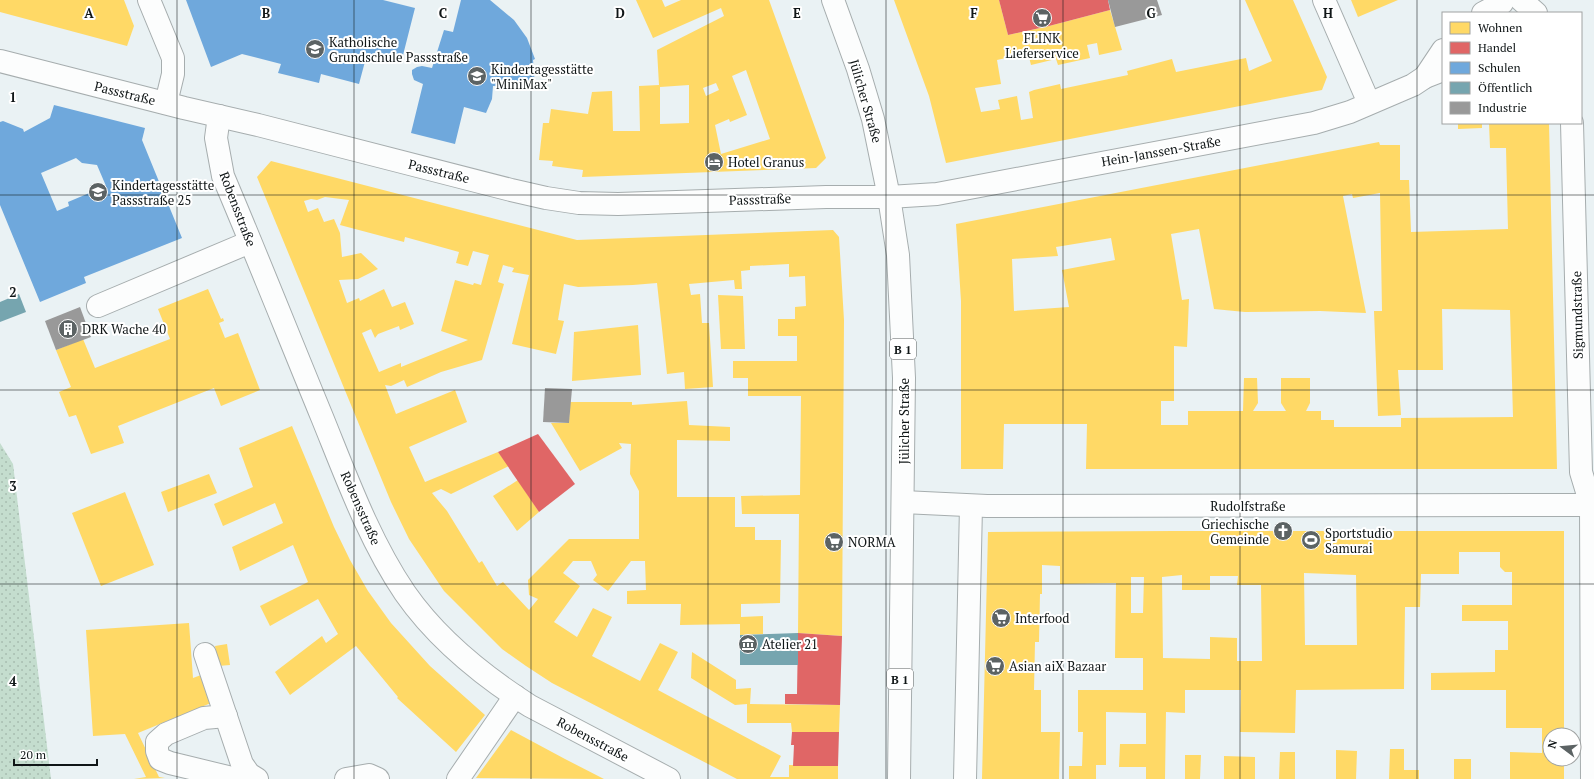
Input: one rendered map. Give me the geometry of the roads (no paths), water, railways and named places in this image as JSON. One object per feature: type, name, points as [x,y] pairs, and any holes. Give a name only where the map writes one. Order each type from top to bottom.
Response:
[{"type":"street","points":[[150,0],[174,58],[173,74],[166,103]]},
{"type":"street","name":"Jülicher Straße","points":[[833,0],[858,69],[873,119],[889,197],[898,255],[904,378],[899,779]]},
{"type":"street","points":[[1324,0],[1369,103]]},
{"type":"street","points":[[1486,12],[1507,4],[1533,12]]},
{"type":"street","name":"Hein-Janssen-Straße","points":[[889,197],[956,191],[1096,163],[1314,123],[1350,112],[1413,85],[1434,74],[1442,53]]},
{"type":"street","name":"Passstraße","points":[[0,61],[546,198],[579,203],[618,204],[826,197],[889,197]]},
{"type":"street","name":"Robensstraße","points":[[219,116],[216,138],[223,176],[349,482],[382,554],[405,593],[436,630],[470,663],[515,696],[530,706],[669,779]]},
{"type":"street","name":"Sigmundstraße","points":[[1572,124],[1580,472],[1592,505],[1592,779]]},
{"type":"street","points":[[98,306],[250,242]]},
{"type":"street","name":"Rudolfstraße","points":[[903,502],[971,506],[1592,505]]},
{"type":"street","points":[[965,779],[971,506]]},
{"type":"street","points":[[205,654],[226,716],[242,764],[245,778],[170,763],[160,759],[157,751],[157,742],[166,734],[204,718],[226,716]]},
{"type":"street","points":[[458,779],[515,696]]},
{"type":"street","points":[[346,779],[368,775],[378,779]]},
{"type":"place","name":"FLINK Lieferservice","points":[[1042,18]]},
{"type":"place","name":"Katholische Grundschule Passstraße","points":[[315,49]]},
{"type":"place","name":"Kindertagesstätte \"MiniMax\"","points":[[477,76]]},
{"type":"place","name":"Hotel Granus","points":[[714,162]]},
{"type":"place","name":"Kindertagesstätte Passstraße 25","points":[[98,192]]},
{"type":"place","name":"DRK Wache 40","points":[[68,329]]},
{"type":"place","name":"Griechische Gemeinde","points":[[1283,531]]},
{"type":"place","name":"Sportstudio Samurai","points":[[1311,540]]},
{"type":"place","name":"NORMA","points":[[834,542]]},
{"type":"place","name":"Interfood","points":[[1001,618]]},
{"type":"place","name":"Atelier 21","points":[[748,644]]},
{"type":"place","name":"Asian aiX Bazaar","points":[[995,666]]}]
